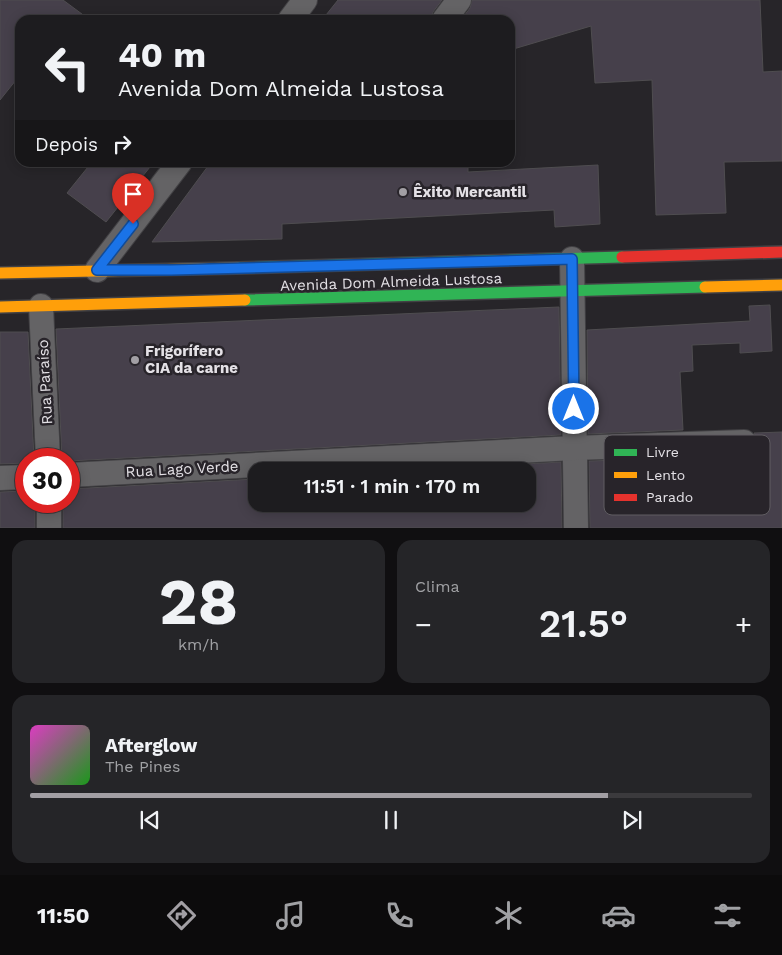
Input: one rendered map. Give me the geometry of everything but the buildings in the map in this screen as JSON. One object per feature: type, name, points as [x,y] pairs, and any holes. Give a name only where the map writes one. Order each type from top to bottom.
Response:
[{"type":"main road","name":"Avenida Dom Almeida Lustosa","points":[[0,273],[97,270],[171,274],[782,252]]},
{"type":"main road","name":"Avenida Dom Almeida Lustosa","points":[[0,307],[170,299],[573,292],[782,285]]},
{"type":"street","points":[[294,15],[305,0]]},
{"type":"street","points":[[448,15],[460,0]]},
{"type":"street","points":[[97,270],[176,167]]},
{"type":"street","points":[[572,259],[576,528]]},
{"type":"street","name":"Rua Paraíso","points":[[41,306],[47,448]]},
{"type":"street","name":"Rua Lago Verde","points":[[80,474],[604,447]]},
{"type":"street","points":[[0,478],[15,477]]},
{"type":"street","points":[[49,513],[49,528]]},
{"type":"traffic: fast","points":[[238,268],[622,257]]},
{"type":"traffic: fast","points":[[245,300],[705,287]]},
{"type":"traffic: slow","points":[[0,273],[238,268]]},
{"type":"traffic: slow","points":[[705,287],[782,285]]},
{"type":"traffic: slow","points":[[0,307],[245,300]]},
{"type":"traffic: jam","points":[[622,257],[782,252]]},
{"type":"place","name":"Êxito Mercantil","points":[[403,192]]},
{"type":"place","name":"Frigorífero CIA da carne","points":[[135,360]]},
{"type":"route","points":[[133,224],[97,270],[171,270],[572,259],[574,409]]}]
